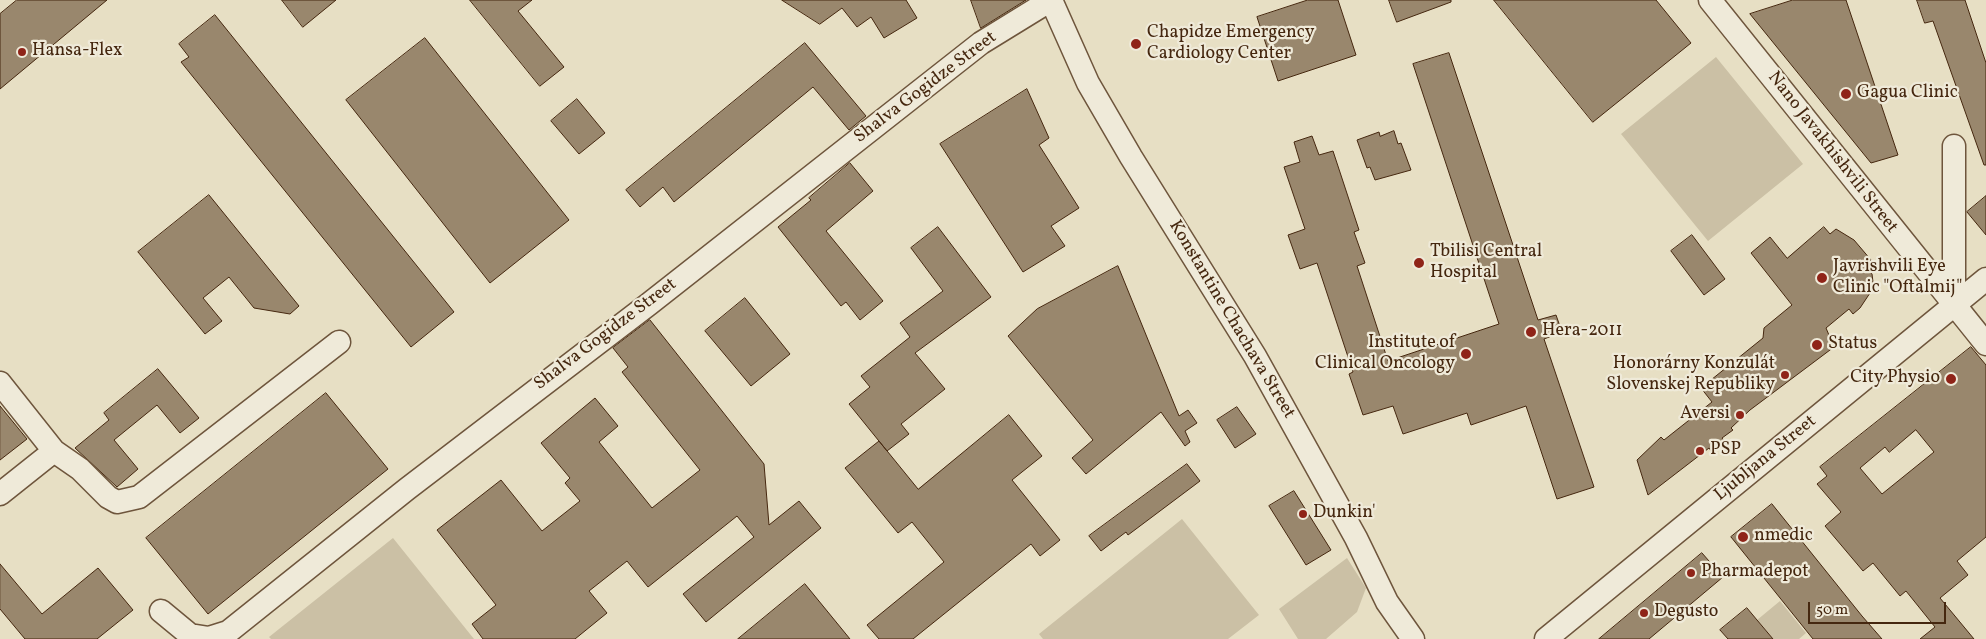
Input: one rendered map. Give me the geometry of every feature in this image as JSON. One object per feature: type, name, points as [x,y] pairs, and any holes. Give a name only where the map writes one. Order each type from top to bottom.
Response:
[{"type":"street","name":"Shalva Gogidze Street","points":[[162,611],[190,635],[209,638],[228,632],[415,483],[649,304],[981,43],[1051,0]]},
{"type":"street","name":"Konstantine Chachava Street","points":[[1051,0],[1088,83],[1131,157],[1256,356],[1356,538],[1387,602],[1413,639]]},
{"type":"street","name":"Nano Javakhishvili Street","points":[[1710,0],[1986,344]]},
{"type":"street","points":[[1954,146],[1954,306]]},
{"type":"street","name":"Ljubljana Street","points":[[1546,639],[1986,279]]},
{"type":"street","points":[[0,383],[54,451],[80,469],[108,497],[117,502],[139,497],[339,342]]},
{"type":"street","points":[[0,494],[54,451]]},
{"type":"shaded area","points":[[1716,57],[1803,164],[1708,241],[1621,134]]},
{"type":"shaded area","points":[[1182,519],[1259,615],[1228,639],[1043,639],[1039,634]]},
{"type":"shaded area","points":[[393,538],[474,639],[271,639],[269,637]]},
{"type":"shaded area","points":[[1347,558],[1366,588],[1357,612],[1326,639],[1298,639],[1279,609]]},
{"type":"shaded area","points":[[1780,601],[1806,633],[1799,639],[1773,639],[1757,620]]},
{"type":"building","name":"Hansa-Flex","points":[[17,0],[107,0],[0,89],[0,14]]},
{"type":"building","points":[[282,0],[336,0],[303,27]]},
{"type":"building","points":[[470,0],[532,0],[518,11],[564,67],[540,86]]},
{"type":"building","points":[[782,0],[906,0],[917,18],[884,38],[871,17],[857,27],[842,8],[820,24]]},
{"type":"building","points":[[971,0],[1026,0],[981,28]]},
{"type":"building","points":[[1308,0],[1338,0],[1356,55],[1278,81],[1257,17]]},
{"type":"building","points":[[1389,0],[1451,0],[1451,2],[1397,22]]},
{"type":"building","points":[[1494,0],[1656,0],[1691,43],[1593,122]]},
{"type":"building","name":"Gagua Clinic","points":[[1793,0],[1846,0],[1898,155],[1871,163],[1750,14]]},
{"type":"building","points":[[1917,0],[1965,0],[1986,63],[1986,165],[1984,165],[1933,21],[1925,23]]},
{"type":"building","points":[[215,15],[454,312],[411,347],[181,62],[189,57],[179,44]]},
{"type":"building","points":[[425,38],[569,220],[490,283],[346,100]]},
{"type":"building","points":[[805,43],[866,116],[849,130],[813,87],[674,202],[663,187],[640,207],[626,190]]},
{"type":"building","points":[[1449,53],[1538,320],[1556,315],[1562,332],[1544,339],[1594,487],[1557,499],[1526,406],[1471,425],[1467,413],[1403,434],[1393,406],[1363,415],[1349,374],[1353,372],[1317,263],[1300,269],[1288,235],[1305,229],[1284,167],[1300,162],[1294,142],[1312,136],[1319,155],[1333,151],[1359,230],[1354,232],[1365,263],[1357,266],[1388,361],[1499,324],[1413,64]]},
{"type":"building","points":[[1027,89],[1049,138],[1039,145],[1079,208],[1051,226],[1065,246],[1023,272],[940,144]]},
{"type":"building","points":[[577,99],[605,133],[579,154],[551,121]]},
{"type":"building","points":[[1394,131],[1398,144],[1401,143],[1411,170],[1375,180],[1370,167],[1367,168],[1357,140],[1379,132],[1380,136]]},
{"type":"building","points":[[850,163],[873,191],[826,231],[883,301],[860,320],[846,302],[841,306],[778,227],[811,200],[809,198]]},
{"type":"building","points":[[209,195],[299,306],[290,314],[254,308],[229,277],[203,298],[222,321],[205,334],[138,252]]},
{"type":"building","points":[[1986,196],[1986,235],[1967,212]]},
{"type":"building","points":[[938,227],[991,297],[915,353],[945,389],[901,424],[909,434],[887,451],[849,404],[870,387],[861,376],[910,337],[900,323],[943,291],[911,248]]},
{"type":"building","points":[[1824,227],[1830,234],[1836,229],[1854,240],[1871,260],[1865,265],[1872,274],[1873,282],[1870,293],[1860,308],[1853,314],[1849,309],[1826,328],[1834,347],[1750,410],[1731,428],[1733,430],[1722,438],[1725,442],[1712,452],[1709,448],[1648,495],[1637,460],[1661,437],[1664,440],[1712,402],[1701,388],[1763,338],[1764,328],[1792,305],[1751,253],[1770,237],[1787,258]]},
{"type":"building","points":[[1692,235],[1725,279],[1704,295],[1671,251]]},
{"type":"building","points":[[1118,266],[1179,416],[1188,410],[1197,423],[1185,431],[1190,442],[1185,446],[1161,412],[1086,474],[1072,458],[1093,440],[1008,336],[1037,309]]},
{"type":"building","points":[[745,298],[790,354],[751,386],[705,331]]},
{"type":"building","points":[[650,320],[764,464],[769,525],[799,501],[821,528],[706,622],[683,594],[754,537],[737,516],[648,587],[627,561],[589,591],[607,613],[575,639],[483,639],[472,624],[496,605],[437,530],[501,480],[542,531],[580,501],[565,483],[570,478],[541,443],[595,398],[618,426],[599,442],[652,508],[700,470],[622,372],[628,367],[613,348]]},
{"type":"building","points":[[1971,347],[1986,365],[1986,537],[1957,561],[1968,575],[1940,598],[1974,639],[1920,639],[1935,627],[1906,591],[1900,596],[1873,563],[1863,571],[1825,526],[1841,512],[1817,484],[1827,476],[1820,467]],"holes":[[[1916,430],[1934,452],[1882,494],[1860,468],[1885,447],[1889,452]]]},
{"type":"building","points":[[158,369],[199,418],[180,433],[157,405],[114,440],[138,469],[117,487],[75,448],[109,420],[104,413]]},
{"type":"building","points":[[326,393],[388,469],[208,614],[146,538]]},
{"type":"building","points":[[0,406],[27,439],[0,460]]},
{"type":"building","points":[[1237,407],[1256,434],[1235,448],[1217,420]]},
{"type":"building","points":[[1009,415],[1042,456],[1012,480],[1060,540],[1040,556],[1031,544],[913,639],[879,639],[867,625],[944,562],[912,522],[898,533],[845,468],[879,441],[918,489]]},
{"type":"building","points":[[1187,464],[1200,481],[1128,535],[1126,532],[1101,551],[1089,536]]},
{"type":"building","points":[[1294,491],[1331,550],[1306,565],[1269,506]]},
{"type":"building","points":[[1772,504],[1882,639],[1813,639],[1731,537]]},
{"type":"building","points":[[1702,553],[1723,577],[1649,639],[1599,639]]},
{"type":"building","points":[[0,564],[42,614],[98,568],[133,610],[97,639],[25,639],[0,609]]},
{"type":"building","points":[[805,584],[850,639],[738,639]]},
{"type":"building","points":[[1747,608],[1773,639],[1728,639],[1720,630]]},
{"type":"place","name":"Chapidze Emergency Cardiology Center","points":[[1136,44]]},
{"type":"place","name":"Hansa-Flex","points":[[22,52]]},
{"type":"place","name":"Gagua Clinic","points":[[1846,94]]},
{"type":"place","name":"Tbilisi Central Hospital","points":[[1419,263]]},
{"type":"place","name":"Javrishvili Eye Clinic \"Oftalmij\"","points":[[1822,278]]},
{"type":"place","name":"Hera-2011","points":[[1531,332]]},
{"type":"place","name":"Status","points":[[1817,345]]},
{"type":"place","name":"Institute of Clinical Oncology","points":[[1466,354]]},
{"type":"place","name":"Honorárny Konzulát Slovenskej Republiky","points":[[1785,375]]},
{"type":"place","name":"City Physio","points":[[1951,379]]},
{"type":"place","name":"Aversi","points":[[1740,415]]},
{"type":"place","name":"PSP","points":[[1700,451]]},
{"type":"place","name":"Dunkin'","points":[[1303,514]]},
{"type":"place","name":"nmedic","points":[[1743,537]]},
{"type":"place","name":"Pharmadepot","points":[[1691,573]]},
{"type":"place","name":"Degusto","points":[[1644,613]]}]
